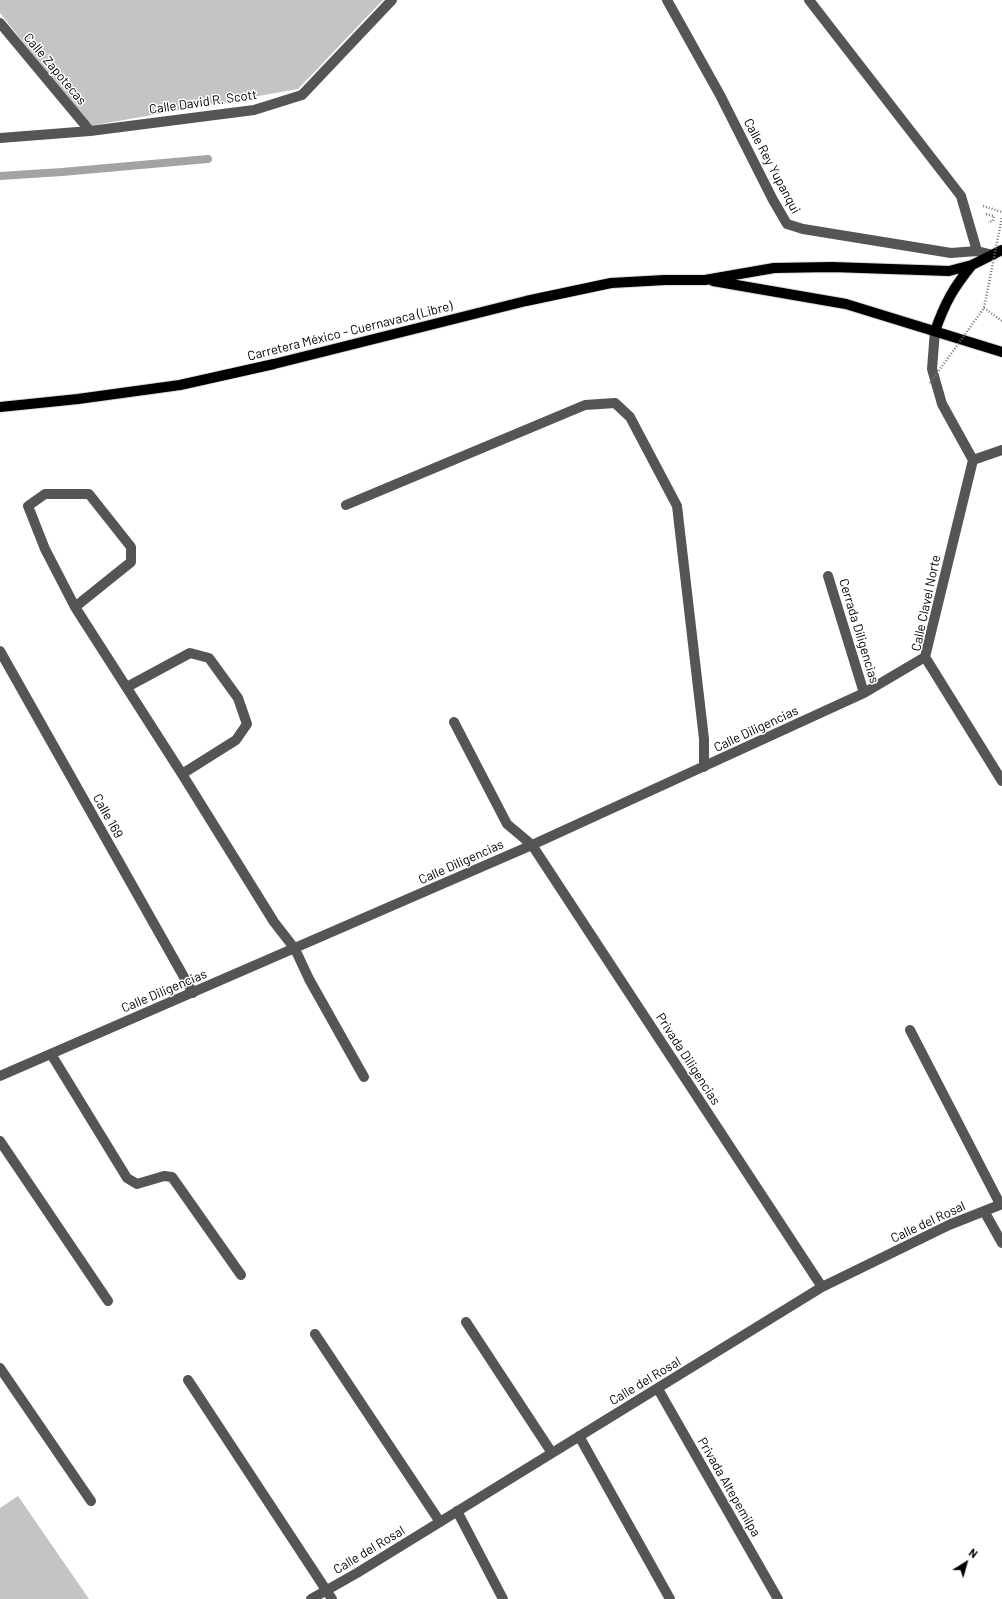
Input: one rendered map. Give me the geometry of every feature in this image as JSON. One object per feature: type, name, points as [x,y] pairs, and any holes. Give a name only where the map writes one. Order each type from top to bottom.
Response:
[{"type":"main road","name":"Carretera México - Cuernavaca (Libre)","points":[[705,280],[774,268],[832,267],[949,271],[972,265],[998,253]]},
{"type":"main road","points":[[935,331],[944,307],[956,285],[972,265]]},
{"type":"main road","name":"Carretera México - Cuernavaca (Libre)","points":[[0,407],[78,399],[180,385],[274,364],[526,301],[611,283],[665,280],[705,280],[846,304],[1002,352]]},
{"type":"street","name":"Calle David R. Scott","points":[[0,138],[90,131],[254,110],[302,95],[392,0]]},
{"type":"street","name":"Calle Rey Yupanqui","points":[[667,0],[720,95],[773,200],[788,224],[803,228],[951,253],[977,250],[998,253]]},
{"type":"street","points":[[809,0],[961,196],[977,250]]},
{"type":"street","name":"Calle Zapotecas","points":[[0,23],[90,131]]},
{"type":"street","points":[[935,331],[932,369],[942,404],[973,460],[1002,450]]},
{"type":"street","points":[[346,506],[585,405],[615,403],[630,417],[677,506],[704,739],[704,767]]},
{"type":"street","name":"Calle Clavel Norte","points":[[973,460],[926,657],[1002,781]]},
{"type":"street","points":[[75,607],[131,562],[131,547],[89,494],[45,494],[28,506],[45,549],[75,607],[182,774],[274,922],[295,949],[309,979],[364,1077]]},
{"type":"street","name":"Cerrada Diligencias","points":[[828,576],[864,693]]},
{"type":"street","name":"Calle 169","points":[[0,651],[193,993]]},
{"type":"street","points":[[127,687],[190,653],[210,658],[238,698],[247,724],[236,740],[182,774]]},
{"type":"street","name":"Calle Diligencias","points":[[0,1076],[532,845],[864,693],[926,657]]},
{"type":"street","name":"Privada Diligencias","points":[[454,722],[507,824],[532,845],[822,1287]]},
{"type":"street","points":[[910,1030],[1001,1204]]},
{"type":"street","points":[[50,1054],[127,1178],[137,1184],[164,1176],[172,1177],[241,1275]]},
{"type":"street","points":[[0,1142],[108,1301]]},
{"type":"street","name":"Calle del Rosal","points":[[311,1599],[658,1389],[822,1287],[950,1225],[1001,1204]]},
{"type":"street","points":[[984,1211],[1002,1243]]},
{"type":"street","points":[[466,1322],[552,1453]]},
{"type":"street","points":[[315,1334],[440,1522]]},
{"type":"street","points":[[0,1368],[91,1501]]},
{"type":"street","points":[[188,1380],[332,1599]]},
{"type":"street","name":"Privada Altepemilpa","points":[[658,1389],[778,1599]]},
{"type":"street","points":[[579,1436],[670,1599]]},
{"type":"street","points":[[457,1511],[503,1599]]},
{"type":"path","points":[[980,205],[1002,212]]},
{"type":"path","points":[[979,212],[994,216]]},
{"type":"path","points":[[930,383],[984,308],[1002,217]]},
{"type":"path","points":[[984,308],[1002,321]]},
{"type":"building","points":[[0,0],[383,0],[298,89],[90,126],[0,13]]},
{"type":"building","points":[[18,1496],[89,1599],[0,1599],[0,1508]]},
{"type":"waterway","points":[[0,176],[208,159]]}]
